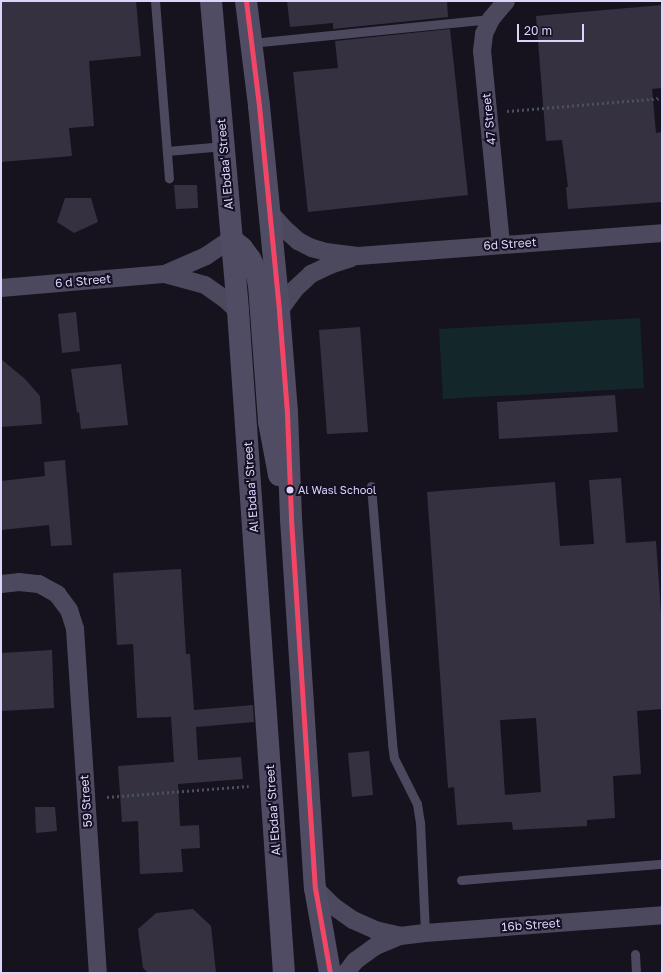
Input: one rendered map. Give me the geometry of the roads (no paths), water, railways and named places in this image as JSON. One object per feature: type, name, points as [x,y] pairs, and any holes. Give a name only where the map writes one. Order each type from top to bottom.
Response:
[{"type":"main road","name":"Al Ebdaa' Street","points":[[211,1],[238,311],[284,973]]},
{"type":"main road","points":[[246,1],[270,213],[287,413],[291,519],[315,888],[330,973]]},
{"type":"main road","points":[[231,239],[242,248],[256,271],[259,284],[269,422],[276,461],[291,519]]},
{"type":"street","name":"47 Street","points":[[501,244],[482,51],[484,34],[490,19],[502,2]]},
{"type":"street","name":"6d Street","points":[[270,213],[298,241],[312,248],[326,252],[358,256],[662,233]]},
{"type":"street","name":"6 d Street","points":[[1,288],[165,274],[206,256],[231,239]]},
{"type":"street","name":"6d Street","points":[[279,311],[295,289],[311,274],[330,265],[358,256]]},
{"type":"street","name":"6 d Street","points":[[165,274],[205,285],[225,299],[238,311]]},
{"type":"street","name":"59 Street","points":[[1,584],[19,582],[39,584],[57,594],[69,610],[75,629],[98,973]]},
{"type":"street","name":"16b Street","points":[[315,888],[333,906],[353,920],[376,930],[400,936]]},
{"type":"street","name":"16b Street","points":[[346,973],[355,961],[376,946],[400,936],[662,915]]},
{"type":"lane","points":[[155,1],[169,178]]},
{"type":"lane","points":[[251,42],[490,19]]},
{"type":"lane","points":[[167,150],[224,146]]},
{"type":"lane","points":[[371,486],[392,744],[394,758],[417,804],[420,822],[425,933]]},
{"type":"lane","points":[[461,880],[662,864]]},
{"type":"lane","points":[[635,954],[636,973]]},
{"type":"place","name":"Al Wasl School","points":[[290,490]]}]
